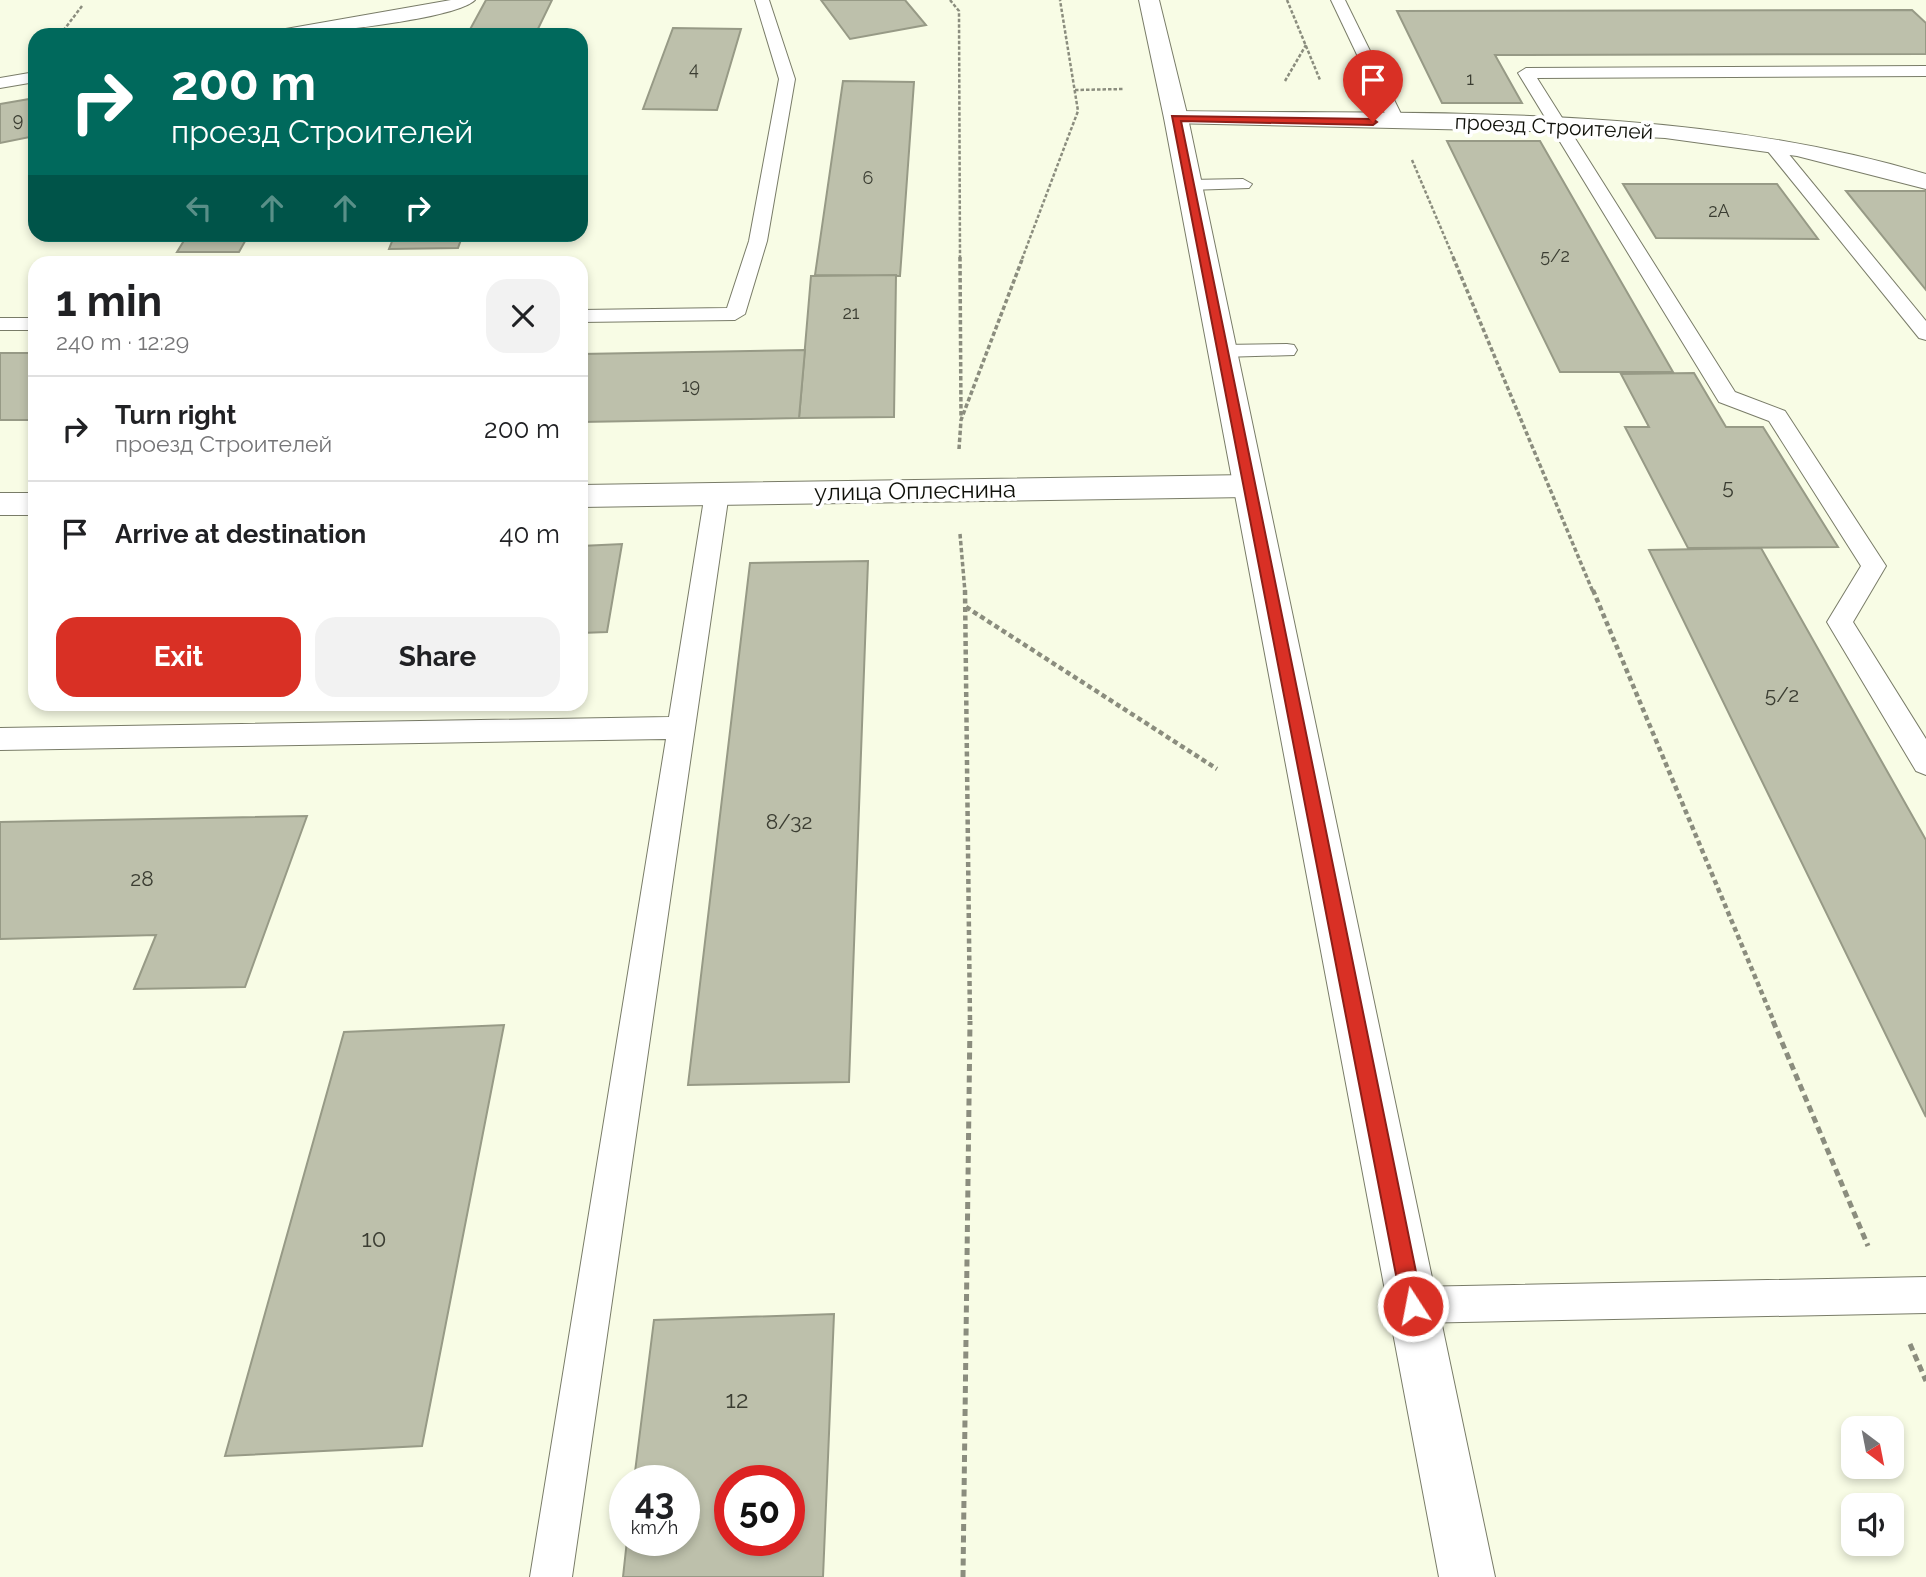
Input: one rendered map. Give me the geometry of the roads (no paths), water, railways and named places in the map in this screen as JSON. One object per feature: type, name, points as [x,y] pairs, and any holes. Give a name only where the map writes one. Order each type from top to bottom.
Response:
[{"type":"main road","points":[[1149,0],[1176,118],[1467,1577]]},
{"type":"main road","name":"проезд Строителей","points":[[1176,118],[1639,129],[1772,145],[1870,163],[1924,179]]},
{"type":"main road","name":"улица Оплеснина","points":[[588,496],[1249,486]]},
{"type":"main road","points":[[0,504],[28,504]]},
{"type":"lane","points":[[322,28],[431,10],[468,0]]},
{"type":"lane","points":[[588,316],[735,314],[758,241],[787,79],[762,0]]},
{"type":"lane","points":[[1338,0],[1397,122]]},
{"type":"lane","points":[[1926,71],[1527,73],[1727,397],[1777,415],[1874,566],[1840,622],[1926,763]]},
{"type":"lane","points":[[0,83],[28,78]]},
{"type":"lane","points":[[1772,145],[1926,334]]},
{"type":"lane","points":[[1189,185],[1243,184]]},
{"type":"lane","points":[[0,324],[28,324]]},
{"type":"lane","points":[[1222,351],[1287,350]]},
{"type":"lane","points":[[551,1577],[717,494]]},
{"type":"lane","points":[[0,739],[682,728]]},
{"type":"lane","points":[[1413,1306],[1926,1296]]}]
